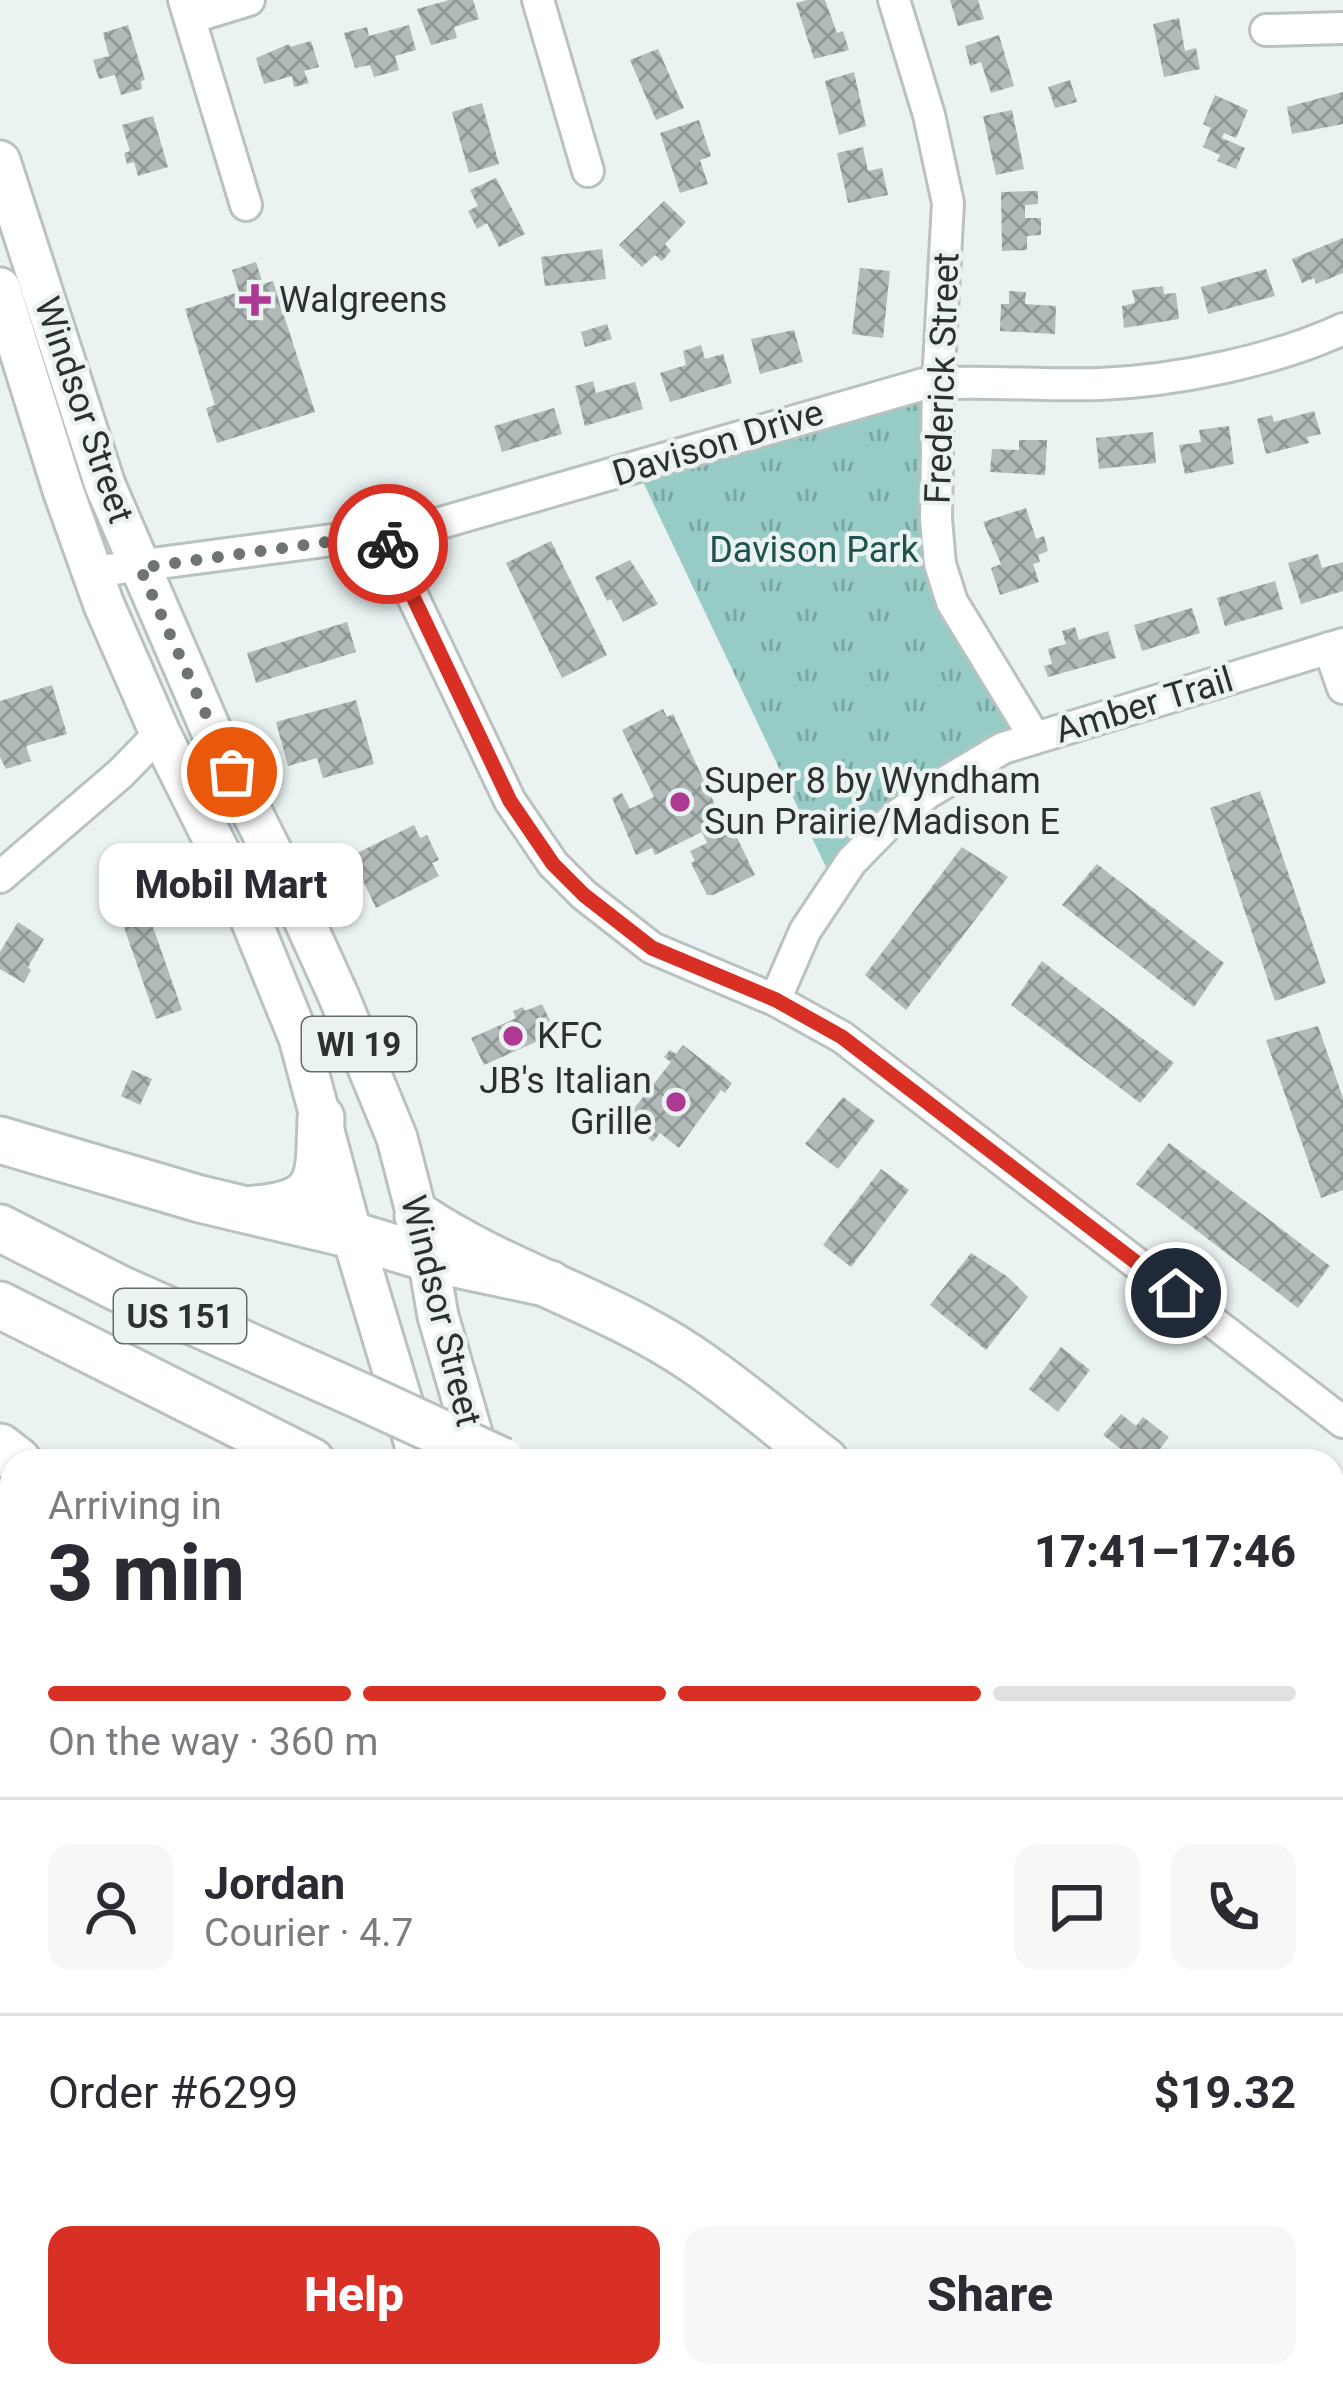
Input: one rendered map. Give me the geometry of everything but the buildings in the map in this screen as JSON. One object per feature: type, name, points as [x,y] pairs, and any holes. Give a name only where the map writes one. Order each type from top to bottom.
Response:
[{"type":"highway","points":[[244,1209],[288,1206],[308,1194],[320,1163],[321,1118]]},
{"type":"highway","points":[[0,1140],[90,1169],[352,1235],[423,1237],[550,1284],[686,1355],[809,1449]]},
{"type":"highway","name":"US 151","points":[[0,1228],[120,1289],[476,1449]]},
{"type":"highway","name":"US 151","points":[[0,1304],[287,1449]]},
{"type":"main road","name":"Windsor Street","points":[[0,160],[104,485],[214,737],[339,997],[398,1138],[439,1316],[477,1449]]},
{"type":"main road","name":"Windsor Street","points":[[0,288],[92,572],[160,733],[240,893],[299,1038],[416,1449]]},
{"type":"street","points":[[246,205],[187,9],[249,0]]},
{"type":"street","points":[[538,0],[588,171]]},
{"type":"street","name":"Frederick Street","points":[[894,0],[929,115],[948,203],[938,383],[940,564],[952,602],[1035,738]]},
{"type":"street","points":[[1266,30],[1343,28]]},
{"type":"street","name":"Davison Drive","points":[[92,572],[422,528],[875,395],[938,383],[1101,384],[1208,369],[1343,329]]},
{"type":"street","points":[[383,534],[510,801],[553,864],[584,895],[652,948],[776,1000],[842,1037],[1343,1422]]},
{"type":"street","points":[[1336,646],[1343,688]]},
{"type":"street","name":"Amber Trail","points":[[776,1000],[806,931],[850,862],[929,792],[1003,748],[1336,646]]},
{"type":"street","points":[[0,877],[121,773],[160,733]]},
{"type":"green space","name":"Davison Park","points":[[924,384],[940,564],[1035,738],[1003,748],[835,886],[636,467]]},
{"type":"way so far","points":[[232,772],[140,568],[383,534],[388,544]]},
{"type":"place","name":"Walgreens","points":[[255,300]]},
{"type":"place","name":"Mobil Mart","points":[[232,772]]},
{"type":"place","name":"Super 8 by Wyndham Sun Prairie/Madison E","points":[[680,802]]},
{"type":"place","name":"KFC","points":[[513,1036]]},
{"type":"place","name":"JB's Italian Grille","points":[[676,1102]]},
{"type":"route","points":[[388,544],[510,801],[553,864],[584,895],[652,948],[776,1000],[842,1037],[1176,1293]]}]
